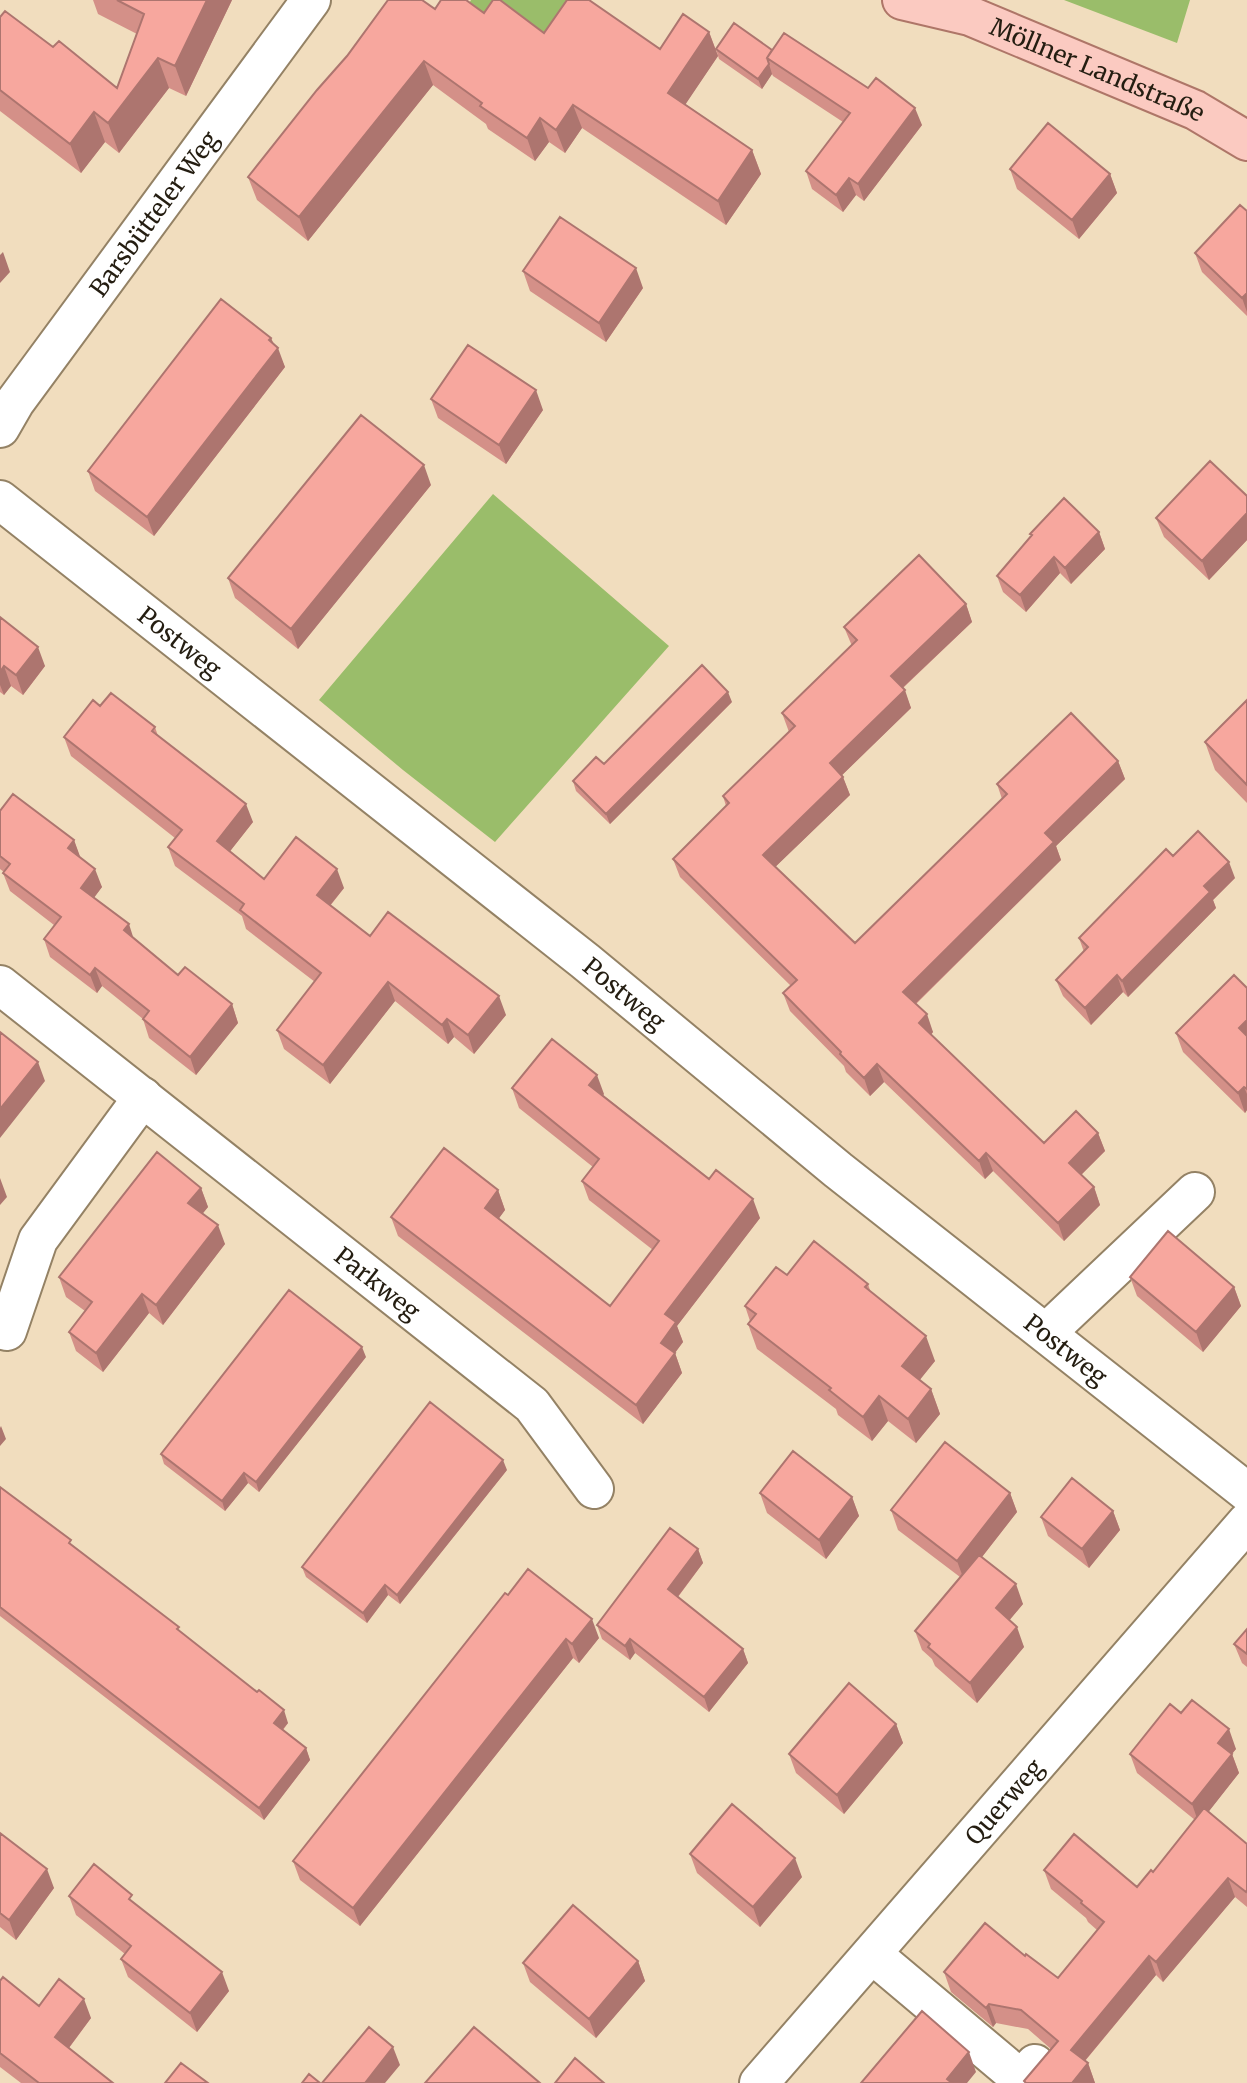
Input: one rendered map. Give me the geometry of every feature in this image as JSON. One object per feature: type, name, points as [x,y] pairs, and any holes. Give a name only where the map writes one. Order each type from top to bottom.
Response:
[{"type":"main road","name":"Möllner Landstraße","points":[[902,0],[970,16],[1195,110],[1247,141]]},
{"type":"street","name":"Barsbütteler Weg","points":[[5,407],[311,0]]},
{"type":"street","name":"Postweg","points":[[0,500],[564,945],[838,1170],[1247,1492]]},
{"type":"street","name":"Parkweg","points":[[0,985],[532,1405],[594,1489]]},
{"type":"street","points":[[7,1331],[38,1240],[143,1097]]},
{"type":"street","points":[[1046,1333],[1195,1192]]},
{"type":"street","name":"Querweg","points":[[759,2083],[1247,1521]]},
{"type":"street","points":[[872,1954],[1022,2080],[1035,2064]]},
{"type":"green space","points":[[471,0],[567,0],[544,49],[463,15]]},
{"type":"green space","points":[[1064,0],[1190,0],[1177,43]]},
{"type":"green space","points":[[493,494],[669,646],[495,842],[319,700]]},
{"type":"building","points":[[117,0],[207,0],[175,66],[158,58],[108,123],[94,112],[70,144],[0,90],[0,17],[5,11],[53,47],[59,41],[117,88],[144,14]]},
{"type":"building","points":[[388,0],[422,0],[435,9],[441,0],[466,0],[484,13],[493,0],[500,0],[544,33],[567,0],[589,0],[660,49],[683,14],[709,32],[668,93],[752,150],[718,201],[573,105],[556,130],[540,118],[527,138],[480,106],[482,103],[424,61],[299,217],[248,177],[347,56]]},
{"type":"building","points":[[734,23],[772,50],[767,58],[769,64],[758,79],[716,49]]},
{"type":"building","points":[[784,33],[868,88],[876,78],[915,108],[858,184],[849,178],[836,195],[806,171],[850,113],[767,58]]},
{"type":"building","points":[[1048,123],[1110,174],[1072,220],[1010,169]]},
{"type":"building","points":[[1240,205],[1247,211],[1247,293],[1242,298],[1195,253]]},
{"type":"building","points":[[560,217],[636,268],[599,323],[523,271]]},
{"type":"building","points":[[221,299],[271,338],[269,340],[278,348],[147,517],[88,471]]},
{"type":"building","points":[[468,345],[536,390],[499,445],[431,399]]},
{"type":"building","points":[[361,415],[424,465],[291,629],[228,578]]},
{"type":"building","points":[[1210,461],[1247,496],[1247,513],[1202,561],[1156,518]]},
{"type":"building","points":[[1064,498],[1099,532],[1065,568],[1054,557],[1020,595],[997,576],[1032,535],[1030,534]]},
{"type":"building","points":[[919,555],[966,604],[891,676],[905,690],[830,763],[843,777],[763,855],[855,943],[1007,794],[997,784],[1071,713],[1118,761],[1045,833],[1054,842],[903,992],[927,1014],[919,1023],[1044,1143],[1076,1111],[1098,1133],[1069,1163],[1094,1187],[1058,1223],[986,1153],[979,1161],[877,1064],[864,1078],[783,993],[797,980],[673,859],[729,803],[723,796],[795,726],[782,713],[857,640],[844,627]]},
{"type":"building","points":[[0,617],[38,647],[16,675],[4,666],[0,672]]},
{"type":"building","points":[[702,665],[728,692],[606,814],[573,781],[596,757],[604,764]]},
{"type":"building","points":[[111,693],[155,727],[152,731],[246,804],[217,841],[264,879],[296,837],[337,869],[317,895],[370,936],[388,912],[499,996],[468,1035],[447,1019],[442,1025],[388,982],[323,1065],[277,1030],[321,973],[240,910],[244,904],[168,847],[182,830],[64,737],[93,700],[100,706]]},
{"type":"building","points":[[1247,700],[1247,785],[1205,742]]},
{"type":"building","points":[[13,794],[74,840],[68,848],[95,869],[81,888],[129,924],[124,930],[178,975],[185,967],[232,1004],[190,1057],[143,1019],[149,1011],[95,968],[90,975],[44,939],[61,917],[3,873],[10,864],[0,856],[0,811]]},
{"type":"building","points":[[1198,831],[1229,862],[1204,886],[1210,892],[1122,981],[1117,975],[1085,1008],[1056,980],[1088,947],[1079,938],[1166,849],[1173,856]]},
{"type":"building","points":[[1234,975],[1247,988],[1247,1020],[1239,1028],[1247,1036],[1247,1089],[1244,1087],[1238,1093],[1176,1033]]},
{"type":"building","points":[[0,1032],[38,1062],[0,1109]]},
{"type":"building","points":[[552,1039],[597,1075],[589,1085],[709,1179],[716,1170],[753,1199],[665,1314],[676,1322],[661,1343],[675,1353],[636,1405],[391,1217],[444,1148],[498,1190],[485,1208],[610,1306],[659,1241],[582,1181],[599,1159],[512,1088]]},
{"type":"building","points":[[157,1152],[201,1188],[188,1203],[218,1225],[156,1305],[142,1294],[96,1353],[69,1332],[92,1302],[59,1277]]},
{"type":"building","points":[[1168,1231],[1234,1287],[1196,1332],[1130,1277]]},
{"type":"building","points":[[814,1241],[868,1284],[865,1287],[926,1336],[902,1366],[931,1389],[908,1419],[879,1396],[863,1417],[829,1390],[831,1388],[748,1324],[756,1314],[745,1306],[776,1267],[787,1275]]},
{"type":"building","points":[[289,1290],[362,1347],[256,1482],[244,1473],[222,1501],[161,1454]]},
{"type":"building","points":[[430,1402],[503,1460],[397,1595],[385,1585],[363,1613],[302,1567]]},
{"type":"building","points":[[945,1442],[1010,1493],[957,1561],[891,1510]]},
{"type":"building","points":[[793,1451],[852,1497],[819,1540],[760,1493]]},
{"type":"building","points":[[1072,1478],[1113,1511],[1082,1549],[1041,1517]]},
{"type":"building","points":[[0,1487],[71,1540],[69,1543],[179,1627],[177,1629],[257,1692],[259,1690],[284,1710],[274,1723],[306,1748],[259,1808],[0,1607]]},
{"type":"building","points":[[670,1528],[698,1549],[668,1589],[743,1649],[704,1697],[630,1639],[625,1646],[597,1625]]},
{"type":"building","points":[[979,1555],[1016,1584],[996,1608],[1017,1627],[970,1683],[928,1647],[930,1644],[915,1631]]},
{"type":"building","points":[[528,1569],[592,1619],[572,1644],[566,1639],[353,1908],[293,1861],[505,1593],[508,1595]]},
{"type":"building","points":[[1247,1629],[1247,1654],[1234,1644]]},
{"type":"building","points":[[849,1683],[896,1724],[837,1795],[789,1754]]},
{"type":"building","points":[[1192,1700],[1229,1729],[1218,1743],[1232,1754],[1192,1804],[1130,1754],[1170,1704],[1181,1713]]},
{"type":"building","points":[[732,1804],[795,1858],[753,1907],[690,1854]]},
{"type":"building","points":[[1204,1808],[1247,1844],[1246,1892],[1228,1878],[1156,1962],[1149,1956],[1071,2050],[1088,2063],[1072,2083],[1026,2083],[1024,2081],[1058,2041],[1021,2010],[989,2004],[986,2008],[944,1972],[985,1923],[1025,1956],[1026,1954],[1058,1978],[1104,1922],[1044,1870],[1074,1834],[1137,1887],[1151,1870],[1153,1872]]},
{"type":"building","points":[[0,1833],[47,1869],[9,1920],[0,1913]]},
{"type":"building","points":[[94,1864],[132,1895],[129,1899],[222,1972],[190,2013],[121,1959],[131,1946],[69,1896]]},
{"type":"building","points":[[573,1905],[638,1961],[589,2019],[523,1963]]},
{"type":"building","points":[[3,1977],[39,2006],[59,1979],[84,1999],[55,2037],[113,2083],[39,2083],[0,2053],[0,1981]]},
{"type":"building","points":[[922,2011],[969,2052],[947,2079],[952,2083],[861,2083]]},
{"type":"building","points":[[369,2027],[393,2047],[365,2083],[322,2083]]},
{"type":"building","points":[[474,2027],[540,2083],[425,2083]]},
{"type":"building","points":[[575,2058],[604,2083],[555,2083]]},
{"type":"building","points":[[181,2063],[208,2083],[165,2083]]},
{"type":"building","points":[[309,2074],[320,2083],[302,2083]]}]
